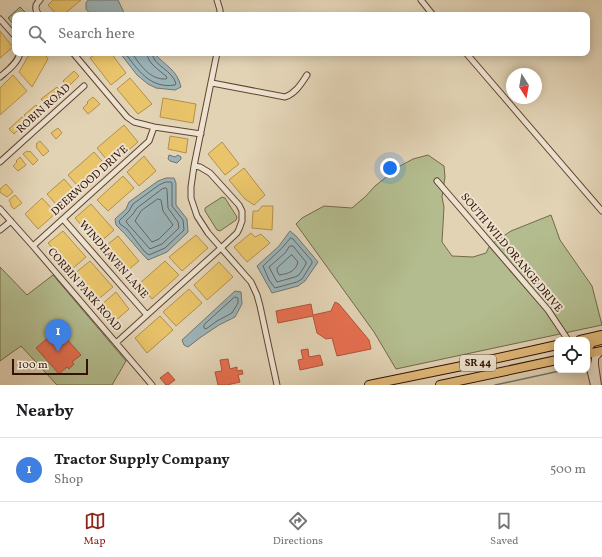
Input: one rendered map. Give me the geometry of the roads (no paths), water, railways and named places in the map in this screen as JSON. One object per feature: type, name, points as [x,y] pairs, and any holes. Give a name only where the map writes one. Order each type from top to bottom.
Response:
[{"type":"main road","points":[[590,338],[602,335]]},
{"type":"main road","points":[[590,344],[593,342],[602,340]]},
{"type":"main road","name":"SR 44","points":[[369,385],[455,368],[554,346]]},
{"type":"main road","points":[[590,353],[602,351]]},
{"type":"main road","name":"SR 44","points":[[440,385],[554,361]]},
{"type":"street","points":[[38,12],[36,6],[40,0]]},
{"type":"street","points":[[217,0],[220,12]]},
{"type":"street","points":[[421,0],[431,12]]},
{"type":"street","points":[[0,19],[12,33]]},
{"type":"street","points":[[0,78],[20,56]]},
{"type":"street","points":[[76,56],[127,117],[134,122],[154,127],[201,134]]},
{"type":"street","points":[[217,56],[194,166],[191,187],[192,198],[197,216],[208,233],[251,282],[257,295],[277,385]]},
{"type":"street","points":[[469,56],[602,211]]},
{"type":"street","points":[[212,83],[285,97],[295,92],[308,75]]},
{"type":"street","name":"ROBIN ROAD","points":[[0,162],[84,86]]},
{"type":"street","name":"DEERWOOD DRIVE","points":[[33,246],[149,141],[154,127]]},
{"type":"street","points":[[116,343],[221,248],[237,233],[239,229],[242,221],[242,212],[239,205],[210,173],[200,167],[194,166]]},
{"type":"street","name":"SOUTH WILD ORANGE DRIVE","points":[[437,181],[548,310],[566,337]]},
{"type":"street","name":"CORBIN PARK ROAD","points":[[0,209],[152,385]]},
{"type":"street","name":"WINDHAVEN LANE","points":[[63,219],[147,315]]},
{"type":"street","points":[[0,230],[10,221]]},
{"type":"street","points":[[598,385],[595,358],[602,351]]},
{"type":"street","points":[[469,379],[512,366],[554,357]]},
{"type":"street","points":[[590,367],[594,385]]},
{"type":"water","points":[[88,0],[118,0],[124,12],[88,12],[86,9],[86,3]]},
{"type":"water","points":[[122,56],[157,56],[174,72],[181,87],[175,90],[156,88],[148,84],[137,75]]},
{"type":"water","points":[[169,155],[175,157],[178,155],[181,159],[177,163],[170,161],[168,159]]},
{"type":"water","points":[[166,178],[174,178],[176,183],[176,205],[187,219],[188,232],[167,252],[148,260],[116,225],[115,219],[126,209],[129,202],[158,181]]},
{"type":"water","points":[[290,231],[318,262],[305,281],[298,286],[272,293],[257,266],[279,246]]},
{"type":"water","points":[[235,291],[241,292],[242,304],[235,317],[219,325],[188,347],[184,345],[182,340]]},
{"type":"waterway","points":[[495,385],[554,372]]},
{"type":"place","name":"Tractor Supply Company","points":[[58,352]]}]
